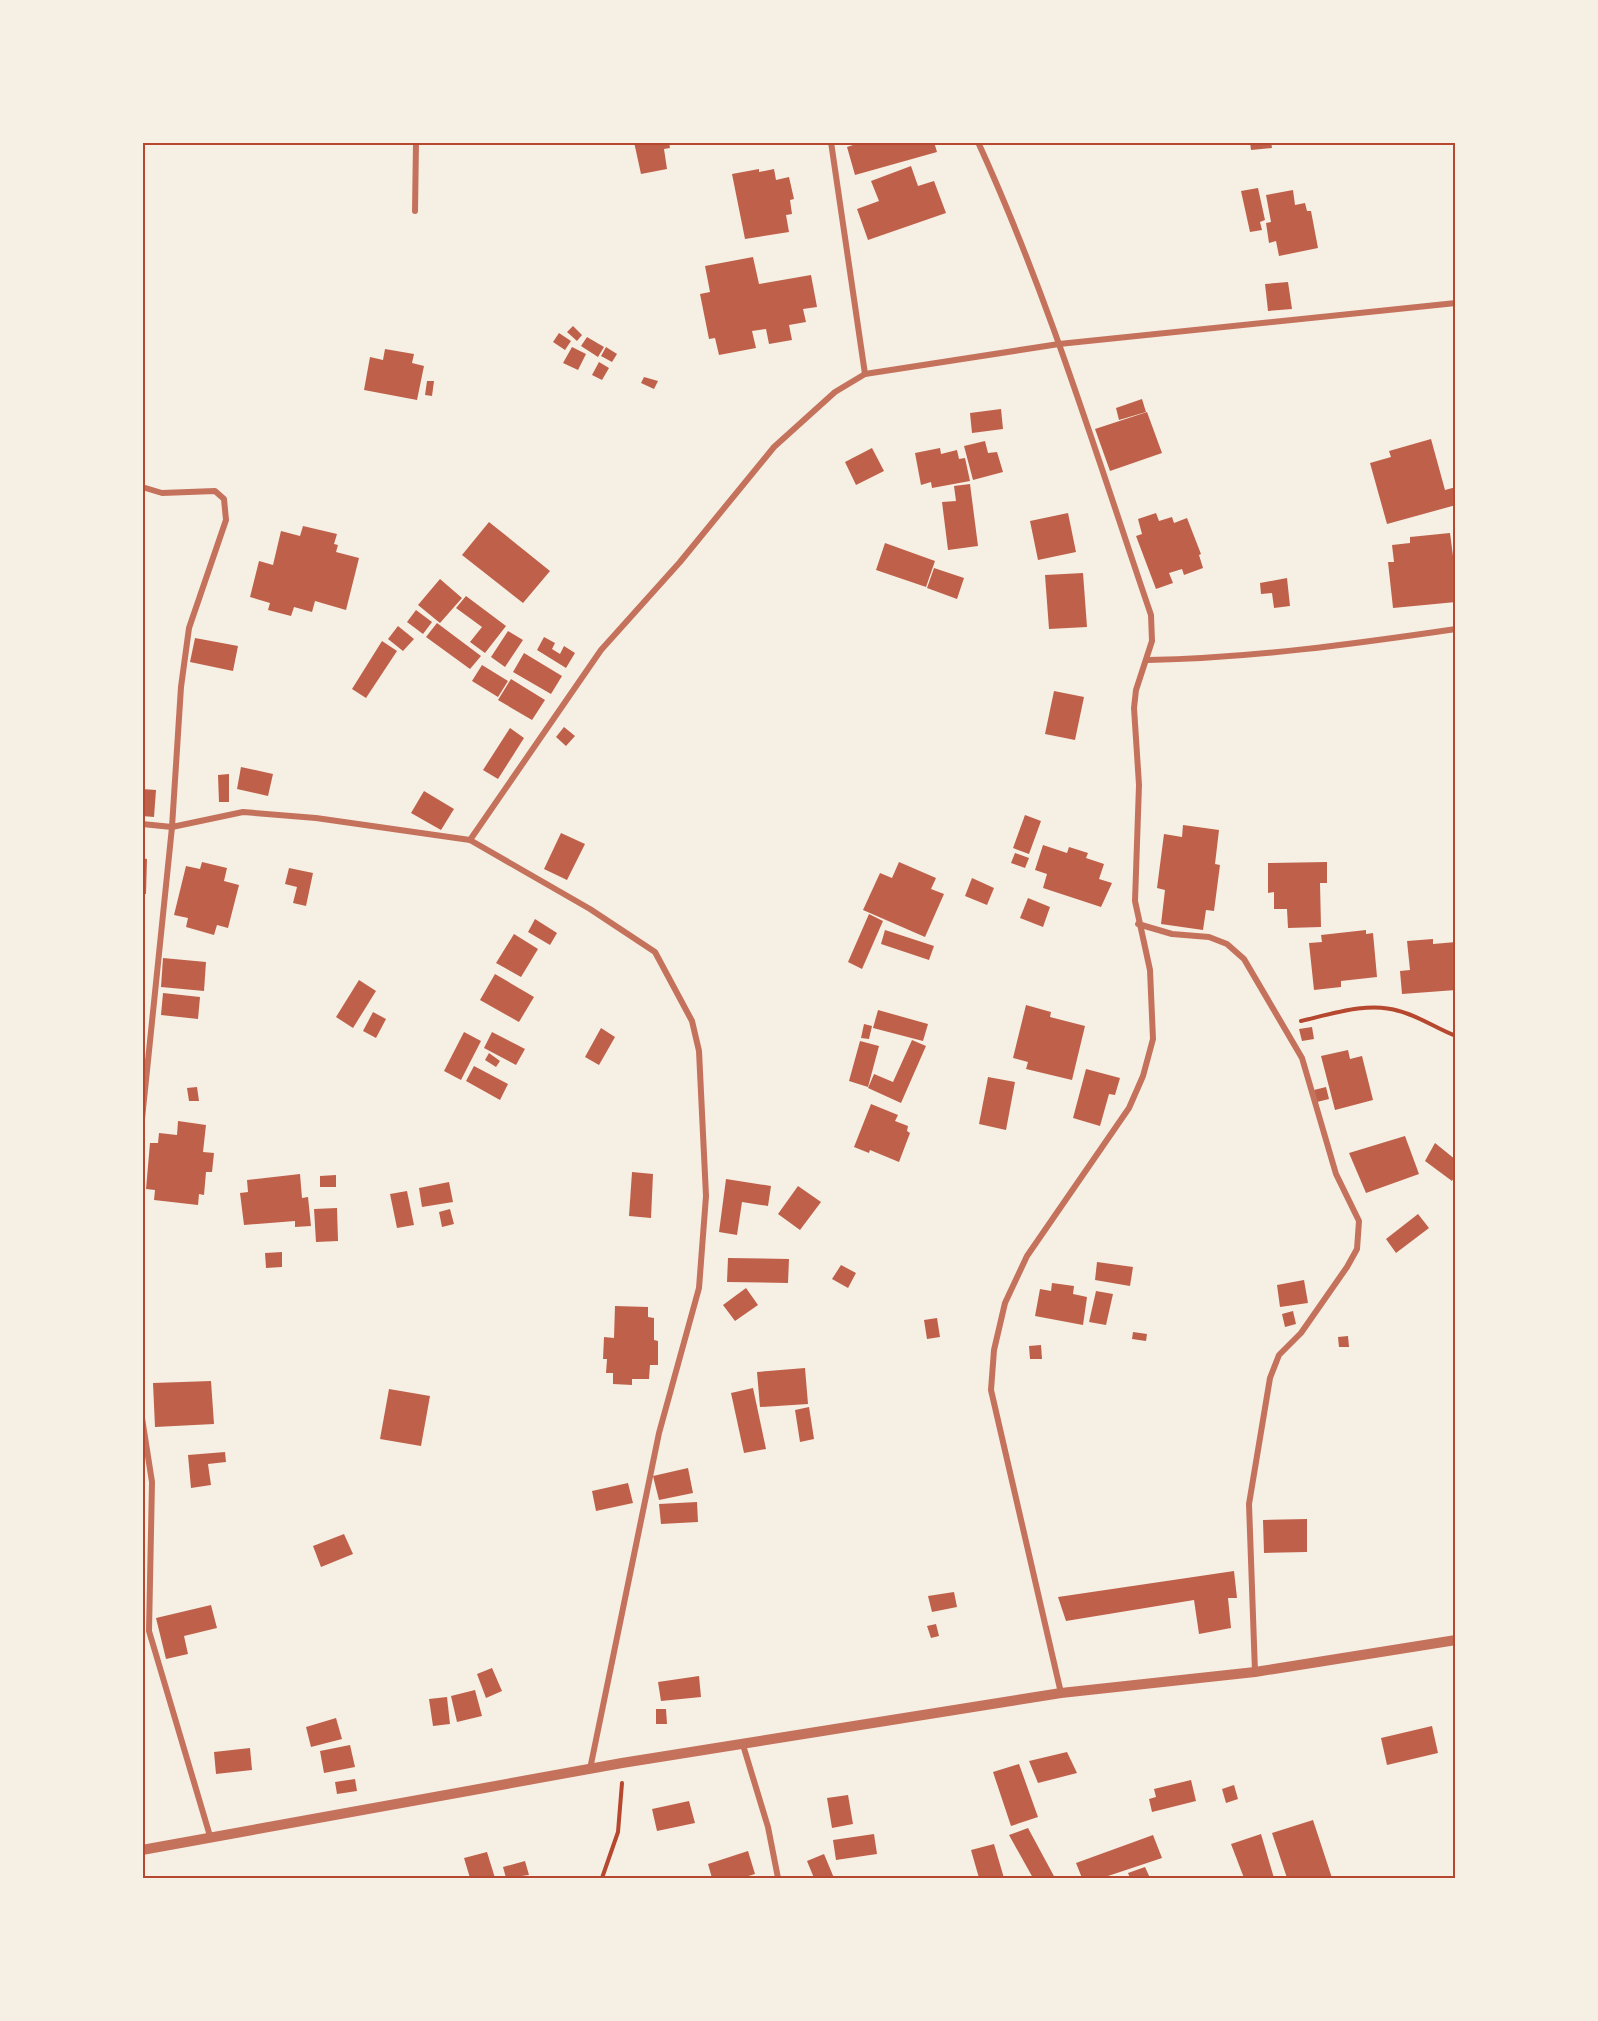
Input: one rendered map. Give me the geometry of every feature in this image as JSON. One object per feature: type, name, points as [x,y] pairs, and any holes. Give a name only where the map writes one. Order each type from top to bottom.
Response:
[{"type":"street","points":[[415,212],[416,142]]},
{"type":"street","points":[[831,142],[866,374]]},
{"type":"street","points":[[978,142],[1007,206],[1059,344],[1151,615],[1152,641],[1148,660],[1136,690],[1134,708],[1139,786],[1135,858],[1138,924],[1149,969],[1153,1039],[1143,1076],[1129,1108],[1027,1256],[1005,1303],[994,1350],[991,1390],[1061,1693]]},
{"type":"street","points":[[470,840],[601,650],[680,562],[774,447],[834,392],[866,374],[1059,344],[1455,303]]},
{"type":"street","points":[[142,487],[162,493],[214,491],[224,499],[226,520],[189,628],[181,687],[172,827],[142,1119]]},
{"type":"street","points":[[1148,660],[1207,658],[1362,643],[1455,629]]},
{"type":"street","points":[[142,824],[172,827],[243,812],[316,818],[470,840],[590,909],[655,952],[692,1022],[699,1051],[706,1196],[699,1288],[659,1433],[591,1769]]},
{"type":"street","points":[[1138,924],[1172,934],[1209,937],[1236,951],[1244,959],[1294,1042],[1309,1076],[1336,1174],[1359,1221],[1360,1236],[1357,1249],[1347,1267],[1301,1333],[1279,1355],[1270,1378],[1249,1504],[1255,1672]]},
{"type":"street","points":[[142,1418],[152,1482],[149,1630],[210,1836]]},
{"type":"street","points":[[142,1850],[622,1763],[1061,1693],[1255,1672],[1455,1640]]},
{"type":"street","points":[[743,1745],[768,1827],[778,1878]]},
{"type":"path","points":[[1282,1025],[1349,1010],[1387,1009],[1399,1011],[1455,1036]]},
{"type":"path","points":[[602,1878],[618,1832],[622,1763]]},
{"type":"building","points":[[634,142],[669,142],[670,148],[664,149],[667,169],[641,174]]},
{"type":"building","points":[[853,142],[934,142],[937,152],[855,175],[847,147],[853,145]]},
{"type":"building","points":[[1250,142],[1271,142],[1272,148],[1251,150]]},
{"type":"building","points":[[911,166],[918,186],[934,181],[946,213],[868,240],[857,209],[879,201],[871,181]]},
{"type":"building","points":[[759,169],[759,172],[774,169],[776,180],[789,177],[794,199],[790,200],[792,214],[786,215],[789,232],[745,239],[732,174]]},
{"type":"building","points":[[1258,188],[1265,220],[1260,222],[1262,230],[1250,232],[1241,191]]},
{"type":"building","points":[[1293,190],[1295,205],[1305,203],[1307,211],[1311,211],[1318,248],[1279,256],[1276,241],[1269,243],[1266,223],[1271,222],[1266,195]]},
{"type":"building","points":[[753,257],[759,284],[811,275],[817,307],[803,309],[806,322],[789,325],[792,340],[769,344],[766,329],[752,331],[756,348],[719,355],[715,338],[709,339],[700,294],[710,292],[705,266]]},
{"type":"building","points":[[1288,282],[1292,309],[1268,311],[1265,284]]},
{"type":"building","points":[[573,326],[582,335],[577,341],[567,332]]},
{"type":"building","points":[[559,333],[571,341],[565,350],[553,342]]},
{"type":"building","points":[[587,337],[604,347],[598,357],[581,346]]},
{"type":"building","points":[[572,347],[586,354],[578,370],[563,363]]},
{"type":"building","points":[[606,347],[617,354],[612,362],[601,356]]},
{"type":"building","points":[[385,349],[414,354],[412,363],[424,366],[417,400],[364,390],[370,357],[383,360]]},
{"type":"building","points":[[599,362],[609,368],[602,380],[592,375]]},
{"type":"building","points":[[644,377],[658,381],[654,389],[641,383]]},
{"type":"building","points":[[427,381],[434,381],[432,396],[425,395]]},
{"type":"building","points":[[1142,399],[1146,412],[1119,420],[1116,408]]},
{"type":"building","points":[[1001,409],[1003,429],[972,433],[970,413]]},
{"type":"building","points":[[1147,412],[1162,453],[1110,471],[1095,429]]},
{"type":"building","points":[[1431,439],[1445,490],[1456,487],[1456,505],[1387,524],[1370,463],[1391,457],[1389,451]]},
{"type":"building","points":[[985,441],[988,453],[997,452],[1003,472],[973,480],[964,446]]},
{"type":"building","points":[[872,448],[884,471],[856,485],[845,462]]},
{"type":"building","points":[[940,448],[941,454],[957,450],[959,459],[965,458],[970,481],[932,488],[931,482],[921,485],[915,453]]},
{"type":"building","points":[[970,484],[978,546],[948,550],[942,502],[956,501],[954,486]]},
{"type":"building","points":[[1068,513],[1076,552],[1038,560],[1030,521]]},
{"type":"building","points":[[1156,513],[1159,521],[1172,517],[1174,523],[1187,518],[1201,554],[1199,555],[1203,568],[1184,575],[1182,569],[1169,573],[1173,583],[1156,589],[1136,536],[1142,534],[1138,519]]},
{"type":"building","points":[[489,522],[550,571],[523,603],[462,555]]},
{"type":"building","points":[[303,526],[337,534],[334,544],[338,545],[336,552],[359,558],[346,610],[315,601],[312,612],[294,607],[291,616],[268,610],[270,603],[250,597],[259,561],[273,565],[281,531],[300,536]]},
{"type":"building","points":[[1450,533],[1453,556],[1456,556],[1456,602],[1393,608],[1388,562],[1394,562],[1392,545],[1410,543],[1410,537]]},
{"type":"building","points":[[885,543],[935,561],[926,587],[876,570]]},
{"type":"building","points":[[934,568],[964,578],[957,599],[927,588]]},
{"type":"building","points":[[1083,573],[1087,627],[1049,629],[1045,575]]},
{"type":"building","points":[[1287,578],[1290,606],[1274,608],[1272,593],[1261,594],[1260,583]]},
{"type":"building","points":[[440,579],[462,598],[440,623],[418,605]]},
{"type":"building","points":[[466,596],[506,626],[485,653],[470,642],[482,627],[456,608]]},
{"type":"building","points":[[416,610],[432,622],[423,634],[407,622]]},
{"type":"building","points":[[437,623],[481,656],[470,669],[426,637]]},
{"type":"building","points":[[398,626],[414,639],[403,651],[388,639]]},
{"type":"building","points":[[508,631],[523,640],[505,667],[491,657]]},
{"type":"building","points":[[544,637],[555,643],[552,649],[560,654],[564,646],[575,653],[566,668],[537,650]]},
{"type":"building","points":[[195,638],[238,646],[233,671],[190,662]]},
{"type":"building","points":[[382,641],[397,651],[366,698],[352,689]]},
{"type":"building","points":[[524,653],[562,676],[551,694],[513,672]]},
{"type":"building","points":[[482,665],[508,681],[498,697],[472,681]]},
{"type":"building","points":[[511,679],[545,700],[532,720],[498,700]]},
{"type":"building","points":[[1054,691],[1084,697],[1075,740],[1045,734]]},
{"type":"building","points":[[564,727],[575,736],[566,746],[556,737]]},
{"type":"building","points":[[510,728],[524,738],[498,779],[483,770]]},
{"type":"building","points":[[241,767],[273,774],[268,796],[237,789]]},
{"type":"building","points":[[229,774],[229,802],[219,802],[218,775]]},
{"type":"building","points":[[142,789],[156,790],[154,817],[142,816]]},
{"type":"building","points":[[424,791],[454,809],[441,830],[411,813]]},
{"type":"building","points":[[1025,815],[1041,821],[1029,854],[1013,848]]},
{"type":"building","points":[[1183,825],[1219,830],[1215,864],[1220,865],[1214,911],[1206,910],[1203,930],[1161,924],[1165,890],[1157,888],[1164,834],[1182,837]]},
{"type":"building","points":[[561,833],[585,844],[567,880],[544,869]]},
{"type":"building","points":[[1043,845],[1067,853],[1069,847],[1088,853],[1086,858],[1104,864],[1099,879],[1112,883],[1101,907],[1043,888],[1047,874],[1035,870]]},
{"type":"building","points":[[1015,853],[1029,858],[1025,868],[1011,863]]},
{"type":"building","points":[[142,858],[147,859],[146,894],[142,894]]},
{"type":"building","points":[[202,862],[227,868],[224,881],[239,885],[228,928],[217,925],[214,935],[186,927],[188,918],[174,915],[186,866],[200,869]]},
{"type":"building","points":[[899,862],[936,878],[931,889],[944,894],[925,937],[863,910],[880,873],[892,878]]},
{"type":"building","points":[[1327,862],[1327,883],[1320,883],[1321,927],[1288,928],[1287,909],[1274,909],[1274,892],[1268,893],[1268,863]]},
{"type":"building","points":[[289,868],[313,873],[306,906],[293,903],[297,887],[285,884]]},
{"type":"building","points":[[972,878],[994,888],[987,905],[965,896]]},
{"type":"building","points":[[1028,898],[1050,907],[1043,927],[1020,918]]},
{"type":"building","points":[[869,914],[883,921],[862,969],[848,962]]},
{"type":"building","points":[[535,919],[557,933],[550,945],[528,932]]},
{"type":"building","points":[[885,930],[934,946],[929,960],[881,944]]},
{"type":"building","points":[[1366,930],[1366,934],[1373,933],[1377,977],[1341,981],[1341,987],[1314,990],[1309,943],[1322,942],[1321,935]]},
{"type":"building","points":[[514,934],[538,949],[521,977],[496,963]]},
{"type":"building","points":[[1433,939],[1433,944],[1456,942],[1456,990],[1402,994],[1400,971],[1410,970],[1407,941]]},
{"type":"building","points":[[163,958],[206,962],[204,991],[161,987]]},
{"type":"building","points":[[495,974],[534,997],[519,1022],[480,1000]]},
{"type":"building","points":[[359,980],[376,991],[353,1028],[336,1017]]},
{"type":"building","points":[[163,993],[200,997],[198,1019],[161,1015]]},
{"type":"building","points":[[1026,1005],[1051,1012],[1050,1017],[1085,1026],[1072,1080],[1026,1069],[1028,1062],[1013,1058]]},
{"type":"building","points":[[878,1010],[928,1024],[923,1041],[873,1028]]},
{"type":"building","points":[[373,1012],[386,1019],[376,1038],[363,1031]]},
{"type":"building","points":[[864,1024],[872,1026],[869,1039],[861,1038]]},
{"type":"building","points":[[1312,1027],[1314,1039],[1302,1041],[1299,1029]]},
{"type":"building","points":[[601,1028],[615,1037],[599,1065],[585,1057]]},
{"type":"building","points":[[464,1032],[481,1041],[461,1080],[444,1071]]},
{"type":"building","points":[[492,1032],[525,1049],[516,1065],[484,1048]]},
{"type":"building","points":[[912,1040],[926,1046],[901,1103],[868,1088],[874,1074],[893,1082]]},
{"type":"building","points":[[860,1041],[879,1046],[868,1087],[849,1081]]},
{"type":"building","points":[[1348,1050],[1350,1059],[1362,1056],[1373,1100],[1335,1110],[1321,1056]]},
{"type":"building","points":[[489,1053],[500,1061],[496,1067],[485,1060]]},
{"type":"building","points":[[474,1066],[508,1084],[500,1100],[466,1081]]},
{"type":"building","points":[[1086,1069],[1120,1078],[1115,1095],[1109,1094],[1100,1126],[1073,1118]]},
{"type":"building","points":[[988,1077],[1015,1082],[1006,1130],[979,1124]]},
{"type":"building","points":[[197,1087],[199,1101],[189,1101],[187,1088]]},
{"type":"building","points":[[1326,1087],[1329,1099],[1317,1102],[1314,1090]]},
{"type":"building","points":[[871,1104],[898,1115],[895,1121],[908,1126],[907,1131],[910,1133],[899,1162],[870,1150],[869,1153],[854,1147]]},
{"type":"building","points":[[178,1121],[206,1125],[203,1152],[214,1153],[212,1172],[206,1172],[204,1195],[199,1194],[198,1205],[154,1200],[155,1190],[146,1189],[150,1143],[158,1143],[159,1133],[177,1135]]},
{"type":"building","points":[[1405,1136],[1419,1174],[1366,1193],[1349,1153]]},
{"type":"building","points":[[1435,1143],[1456,1160],[1456,1174],[1452,1181],[1425,1161]]},
{"type":"building","points":[[632,1172],[653,1174],[651,1218],[629,1216]]},
{"type":"building","points":[[300,1174],[302,1198],[308,1197],[311,1226],[295,1227],[295,1221],[244,1225],[240,1193],[248,1192],[247,1180]]},
{"type":"building","points":[[336,1175],[336,1187],[320,1187],[320,1176]]},
{"type":"building","points":[[726,1179],[771,1186],[768,1206],[742,1202],[737,1235],[719,1232]]},
{"type":"building","points":[[449,1182],[453,1202],[422,1207],[419,1188]]},
{"type":"building","points":[[798,1186],[821,1202],[800,1230],[778,1214]]},
{"type":"building","points":[[407,1191],[414,1225],[397,1228],[390,1194]]},
{"type":"building","points":[[337,1208],[338,1241],[316,1242],[314,1209]]},
{"type":"building","points":[[450,1209],[454,1224],[442,1227],[439,1212]]},
{"type":"building","points":[[1418,1214],[1429,1228],[1396,1253],[1386,1239]]},
{"type":"building","points":[[282,1252],[282,1267],[266,1268],[265,1253]]},
{"type":"building","points":[[728,1258],[789,1259],[788,1283],[727,1282]]},
{"type":"building","points":[[1097,1262],[1133,1267],[1130,1286],[1095,1280]]},
{"type":"building","points":[[841,1265],[856,1273],[848,1288],[832,1279]]},
{"type":"building","points":[[1304,1280],[1308,1303],[1280,1307],[1277,1285]]},
{"type":"building","points":[[1052,1283],[1074,1286],[1073,1294],[1087,1297],[1083,1325],[1035,1316],[1040,1289],[1051,1291]]},
{"type":"building","points":[[746,1288],[758,1305],[735,1321],[723,1305]]},
{"type":"building","points":[[1096,1291],[1113,1294],[1106,1325],[1089,1322]]},
{"type":"building","points":[[615,1306],[648,1307],[648,1317],[654,1318],[654,1340],[658,1341],[658,1365],[650,1365],[649,1379],[632,1379],[632,1385],[613,1384],[613,1373],[606,1373],[607,1359],[603,1359],[604,1337],[614,1338]]},
{"type":"building","points":[[1293,1311],[1296,1324],[1285,1327],[1282,1314]]},
{"type":"building","points":[[937,1318],[940,1337],[927,1339],[924,1320]]},
{"type":"building","points":[[1133,1332],[1147,1334],[1146,1341],[1132,1339]]},
{"type":"building","points":[[1348,1336],[1349,1347],[1339,1347],[1338,1337]]},
{"type":"building","points":[[1041,1345],[1042,1359],[1030,1359],[1029,1346]]},
{"type":"building","points":[[805,1368],[808,1404],[760,1407],[757,1372]]},
{"type":"building","points":[[211,1381],[214,1424],[155,1427],[153,1383]]},
{"type":"building","points":[[753,1388],[766,1449],[744,1453],[731,1393]]},
{"type":"building","points":[[389,1389],[430,1396],[421,1446],[380,1439]]},
{"type":"building","points":[[809,1407],[814,1439],[800,1442],[795,1410]]},
{"type":"building","points":[[225,1452],[226,1462],[208,1464],[211,1485],[191,1488],[188,1455]]},
{"type":"building","points":[[688,1468],[693,1493],[659,1500],[653,1476]]},
{"type":"building","points":[[628,1483],[633,1503],[596,1511],[592,1491]]},
{"type":"building","points":[[697,1502],[698,1522],[661,1524],[659,1504]]},
{"type":"building","points":[[1307,1519],[1307,1552],[1264,1553],[1263,1520]]},
{"type":"building","points":[[344,1534],[353,1554],[321,1567],[313,1546]]},
{"type":"building","points":[[1234,1571],[1237,1598],[1228,1598],[1231,1628],[1199,1634],[1194,1600],[1066,1621],[1058,1597]]},
{"type":"building","points":[[954,1592],[957,1607],[932,1612],[928,1596]]},
{"type":"building","points":[[211,1605],[217,1628],[184,1636],[188,1654],[166,1659],[156,1618]]},
{"type":"building","points":[[936,1624],[939,1636],[931,1638],[927,1626]]},
{"type":"building","points":[[492,1668],[502,1691],[486,1698],[477,1674]]},
{"type":"building","points":[[699,1676],[701,1697],[661,1701],[658,1682]]},
{"type":"building","points":[[475,1690],[482,1716],[457,1722],[451,1696]]},
{"type":"building","points":[[447,1697],[450,1724],[433,1726],[429,1699]]},
{"type":"building","points":[[656,1709],[666,1709],[667,1724],[656,1724]]},
{"type":"building","points":[[336,1718],[342,1739],[311,1747],[306,1727]]},
{"type":"building","points":[[1432,1726],[1438,1753],[1387,1765],[1381,1738]]},
{"type":"building","points":[[350,1745],[355,1767],[324,1773],[320,1751]]},
{"type":"building","points":[[250,1748],[252,1770],[216,1774],[214,1752]]},
{"type":"building","points":[[1067,1752],[1077,1773],[1038,1783],[1029,1761]]},
{"type":"building","points":[[1019,1764],[1038,1817],[1011,1826],[993,1772]]},
{"type":"building","points":[[355,1779],[357,1791],[337,1794],[335,1782]]},
{"type":"building","points":[[1191,1780],[1196,1801],[1152,1812],[1149,1799],[1156,1797],[1154,1789]]},
{"type":"building","points":[[1234,1785],[1238,1799],[1226,1803],[1222,1789]]},
{"type":"building","points":[[848,1795],[853,1824],[832,1828],[827,1798]]},
{"type":"building","points":[[689,1801],[695,1823],[657,1831],[652,1809]]},
{"type":"building","points":[[1313,1820],[1332,1878],[1287,1878],[1272,1833]]},
{"type":"building","points":[[1028,1828],[1055,1878],[1033,1878],[1009,1835]]},
{"type":"building","points":[[874,1834],[877,1854],[836,1860],[833,1840]]},
{"type":"building","points":[[1261,1834],[1274,1878],[1244,1878],[1231,1844]]},
{"type":"building","points":[[1153,1835],[1162,1858],[1102,1878],[1082,1878],[1076,1863]]},
{"type":"building","points":[[994,1844],[1004,1878],[979,1878],[971,1850]]},
{"type":"building","points":[[748,1851],[755,1874],[742,1878],[712,1878],[708,1864]]},
{"type":"building","points":[[487,1852],[495,1878],[470,1878],[464,1858]]},
{"type":"building","points":[[824,1854],[834,1878],[814,1878],[807,1861]]},
{"type":"building","points":[[525,1861],[529,1875],[506,1878],[503,1867]]},
{"type":"building","points":[[1145,1867],[1150,1878],[1130,1878],[1128,1873]]}]
